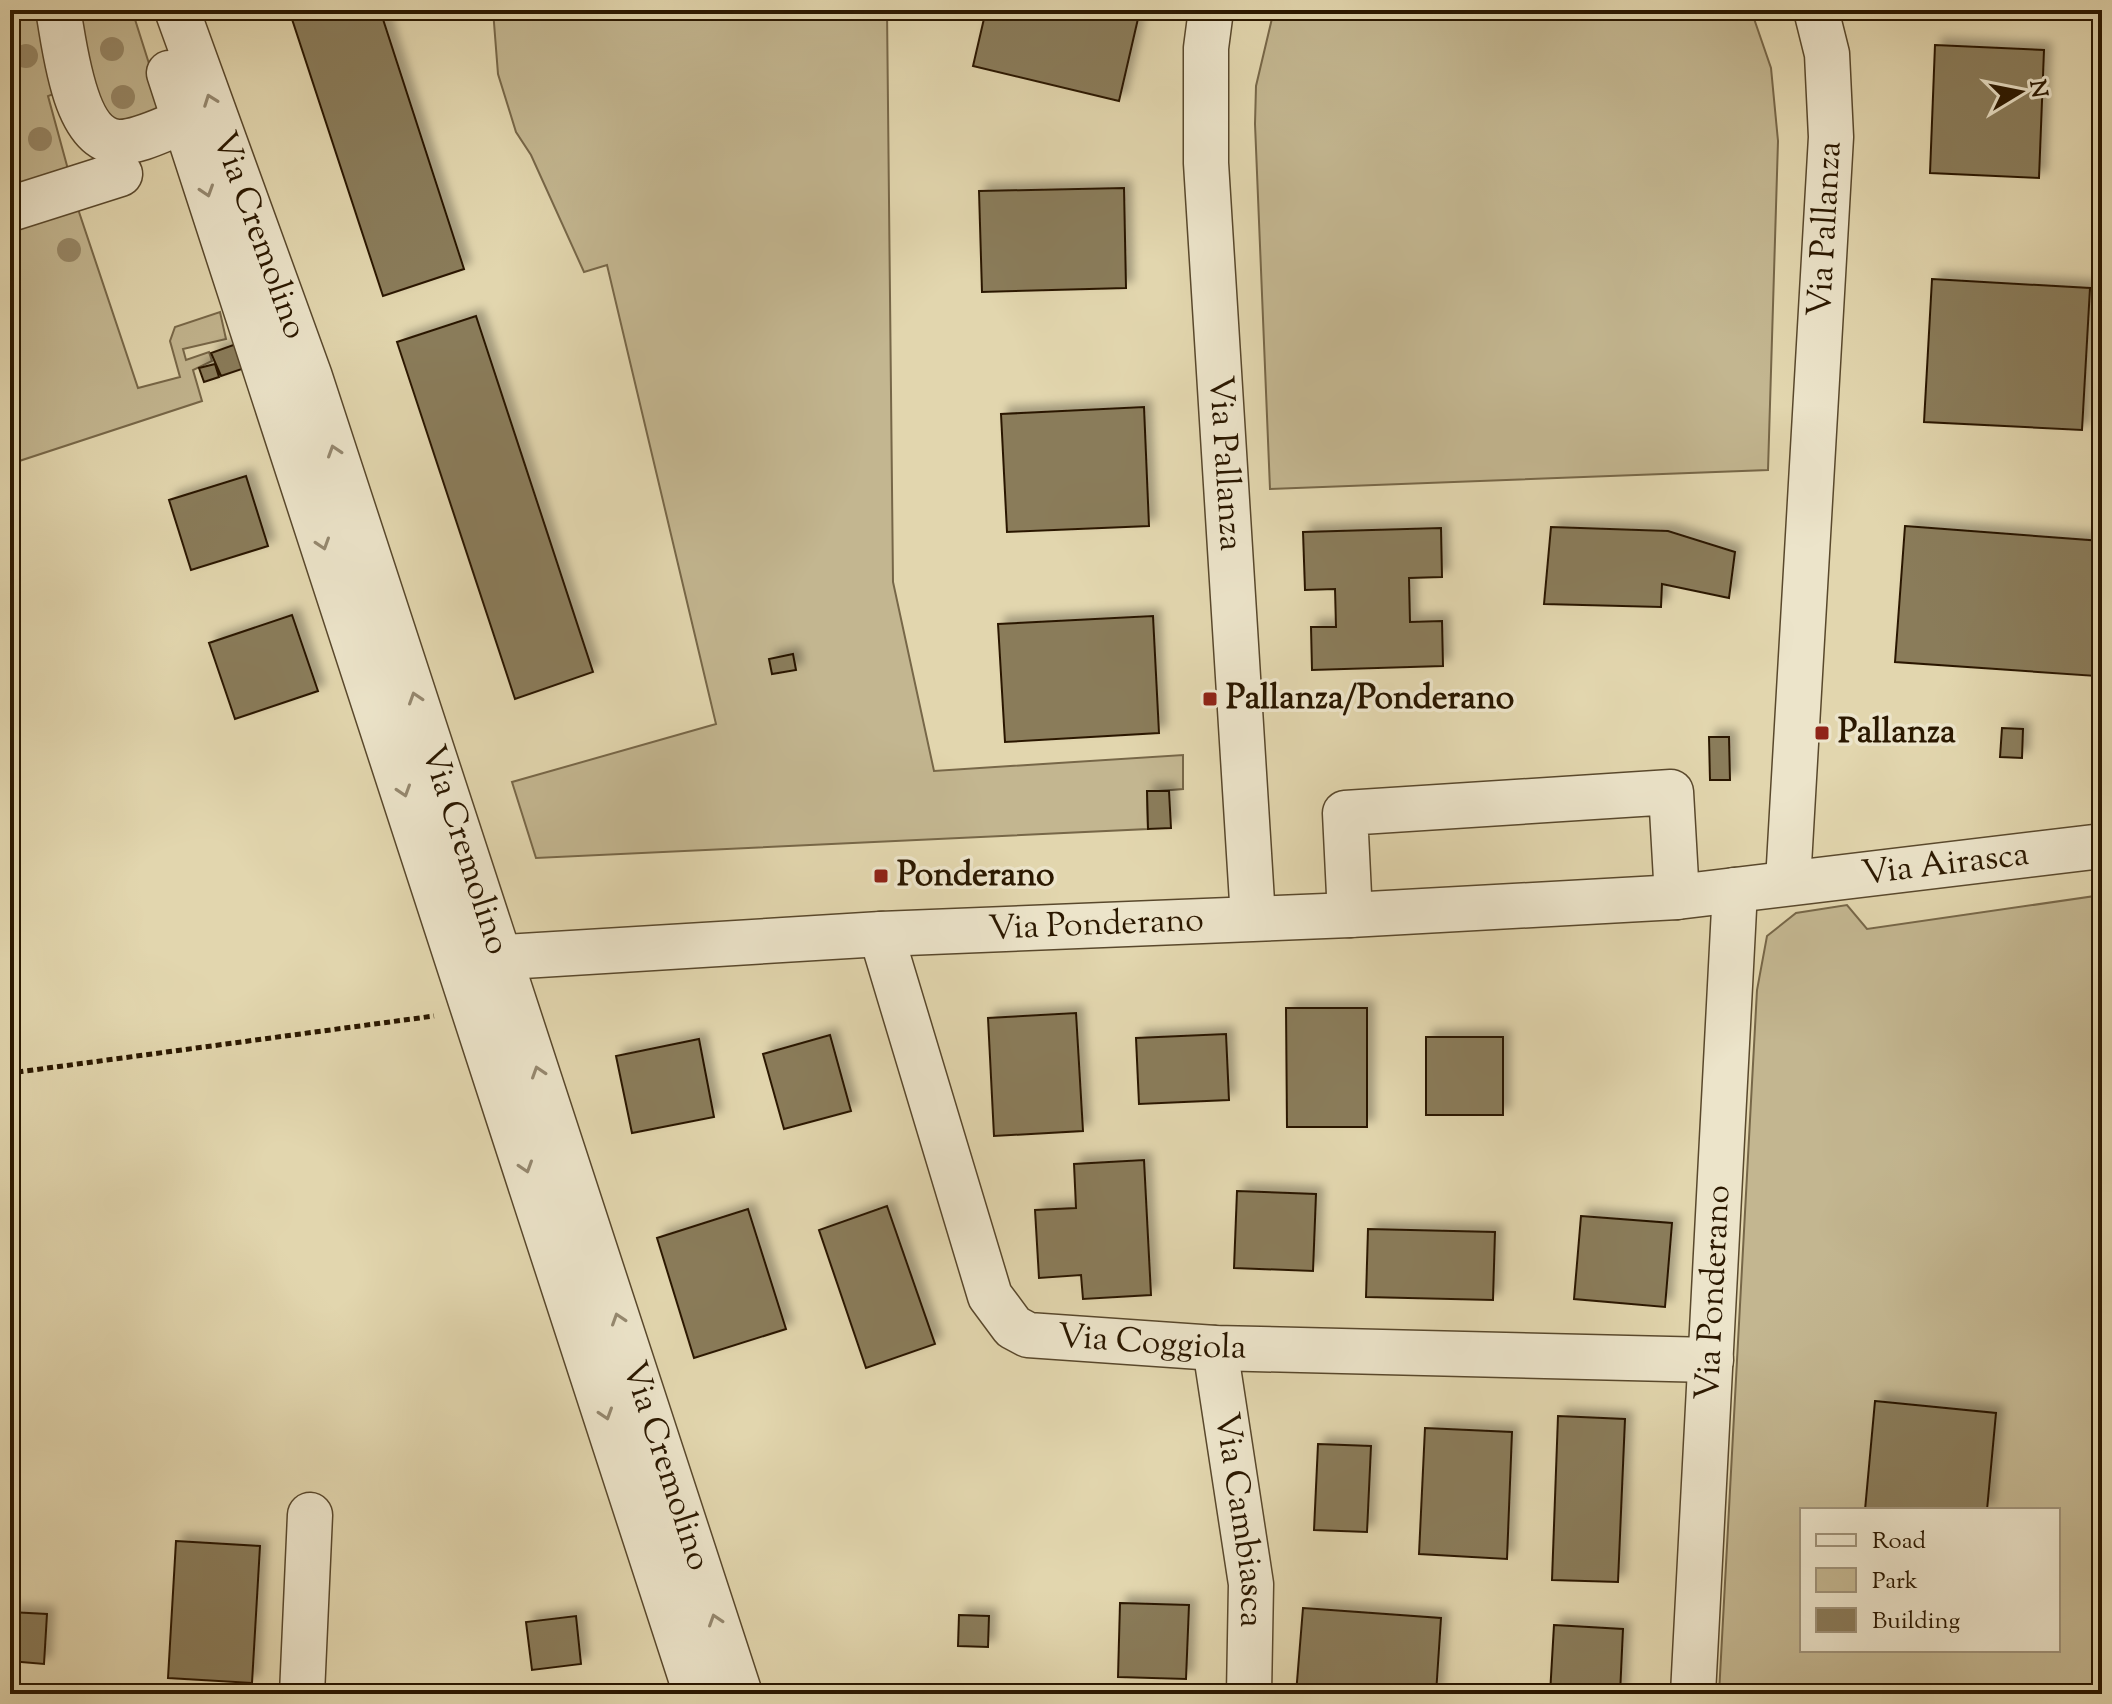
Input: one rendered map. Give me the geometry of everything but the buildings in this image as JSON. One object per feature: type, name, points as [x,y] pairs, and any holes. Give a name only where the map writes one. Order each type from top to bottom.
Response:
[{"type":"street","points":[[58,10],[78,105],[94,133],[118,142],[188,133]]},
{"type":"street","name":"Via Cremolino","points":[[148,10],[188,133],[740,1694]]},
{"type":"street","name":"Via Cremolino","points":[[177,10],[310,377],[480,959],[476,1011],[696,1694]]},
{"type":"street","name":"Via Pallanza","points":[[1211,10],[1206,48],[1206,163],[1253,918]]},
{"type":"street","name":"Via Pallanza","points":[[1788,882],[1831,137],[1827,54],[1816,10]]},
{"type":"street","points":[[10,209],[123,184],[188,133]]},
{"type":"street","points":[[1350,915],[1345,813],[1671,792],[1677,897]]},
{"type":"street","name":"Via Airasca","points":[[1788,882],[2102,846]]},
{"type":"street","name":"Via Ponderano","points":[[480,959],[881,934],[1350,915],[1677,897],[1788,882]]},
{"type":"street","name":"Via Ponderano","points":[[1693,1694],[1735,890]]},
{"type":"street","name":"Via Coggiola","points":[[881,934],[990,1296],[1013,1327],[1028,1335],[1215,1348],[1711,1360]]},
{"type":"street","name":"Via Cambiasca","points":[[1215,1348],[1251,1584],[1249,1694]]},
{"type":"street","points":[[302,1694],[310,1515]]},
{"type":"path","points":[[10,1079],[18,1072],[476,1011]]},
{"type":"green space","points":[[10,10],[53,10],[69,88],[48,96],[69,173],[10,191]]},
{"type":"green space","points":[[68,10],[132,10],[165,114],[153,118],[106,121]]},
{"type":"green space","points":[[493,10],[887,10],[893,582],[934,771],[1183,755],[1183,789],[1147,792],[1148,829],[536,858],[512,782],[716,724],[607,265],[584,272],[531,155],[516,132],[498,74]]},
{"type":"green space","points":[[1274,10],[1751,10],[1771,68],[1778,141],[1768,470],[1270,489],[1255,124],[1256,86]]},
{"type":"green space","points":[[77,206],[138,388],[180,377],[170,341],[175,327],[220,312],[226,339],[183,349],[186,360],[209,352],[212,361],[193,370],[202,401],[10,464],[10,226]]},
{"type":"green space","points":[[2102,895],[2102,1694],[1719,1694],[1757,990],[1767,936],[1796,913],[1847,905],[1867,929]]},
{"type":"place","name":"Pallanza/Ponderano","points":[[1210,699]]},
{"type":"place","name":"Pallanza","points":[[1822,733]]},
{"type":"place","name":"Ponderano","points":[[881,876]]}]
